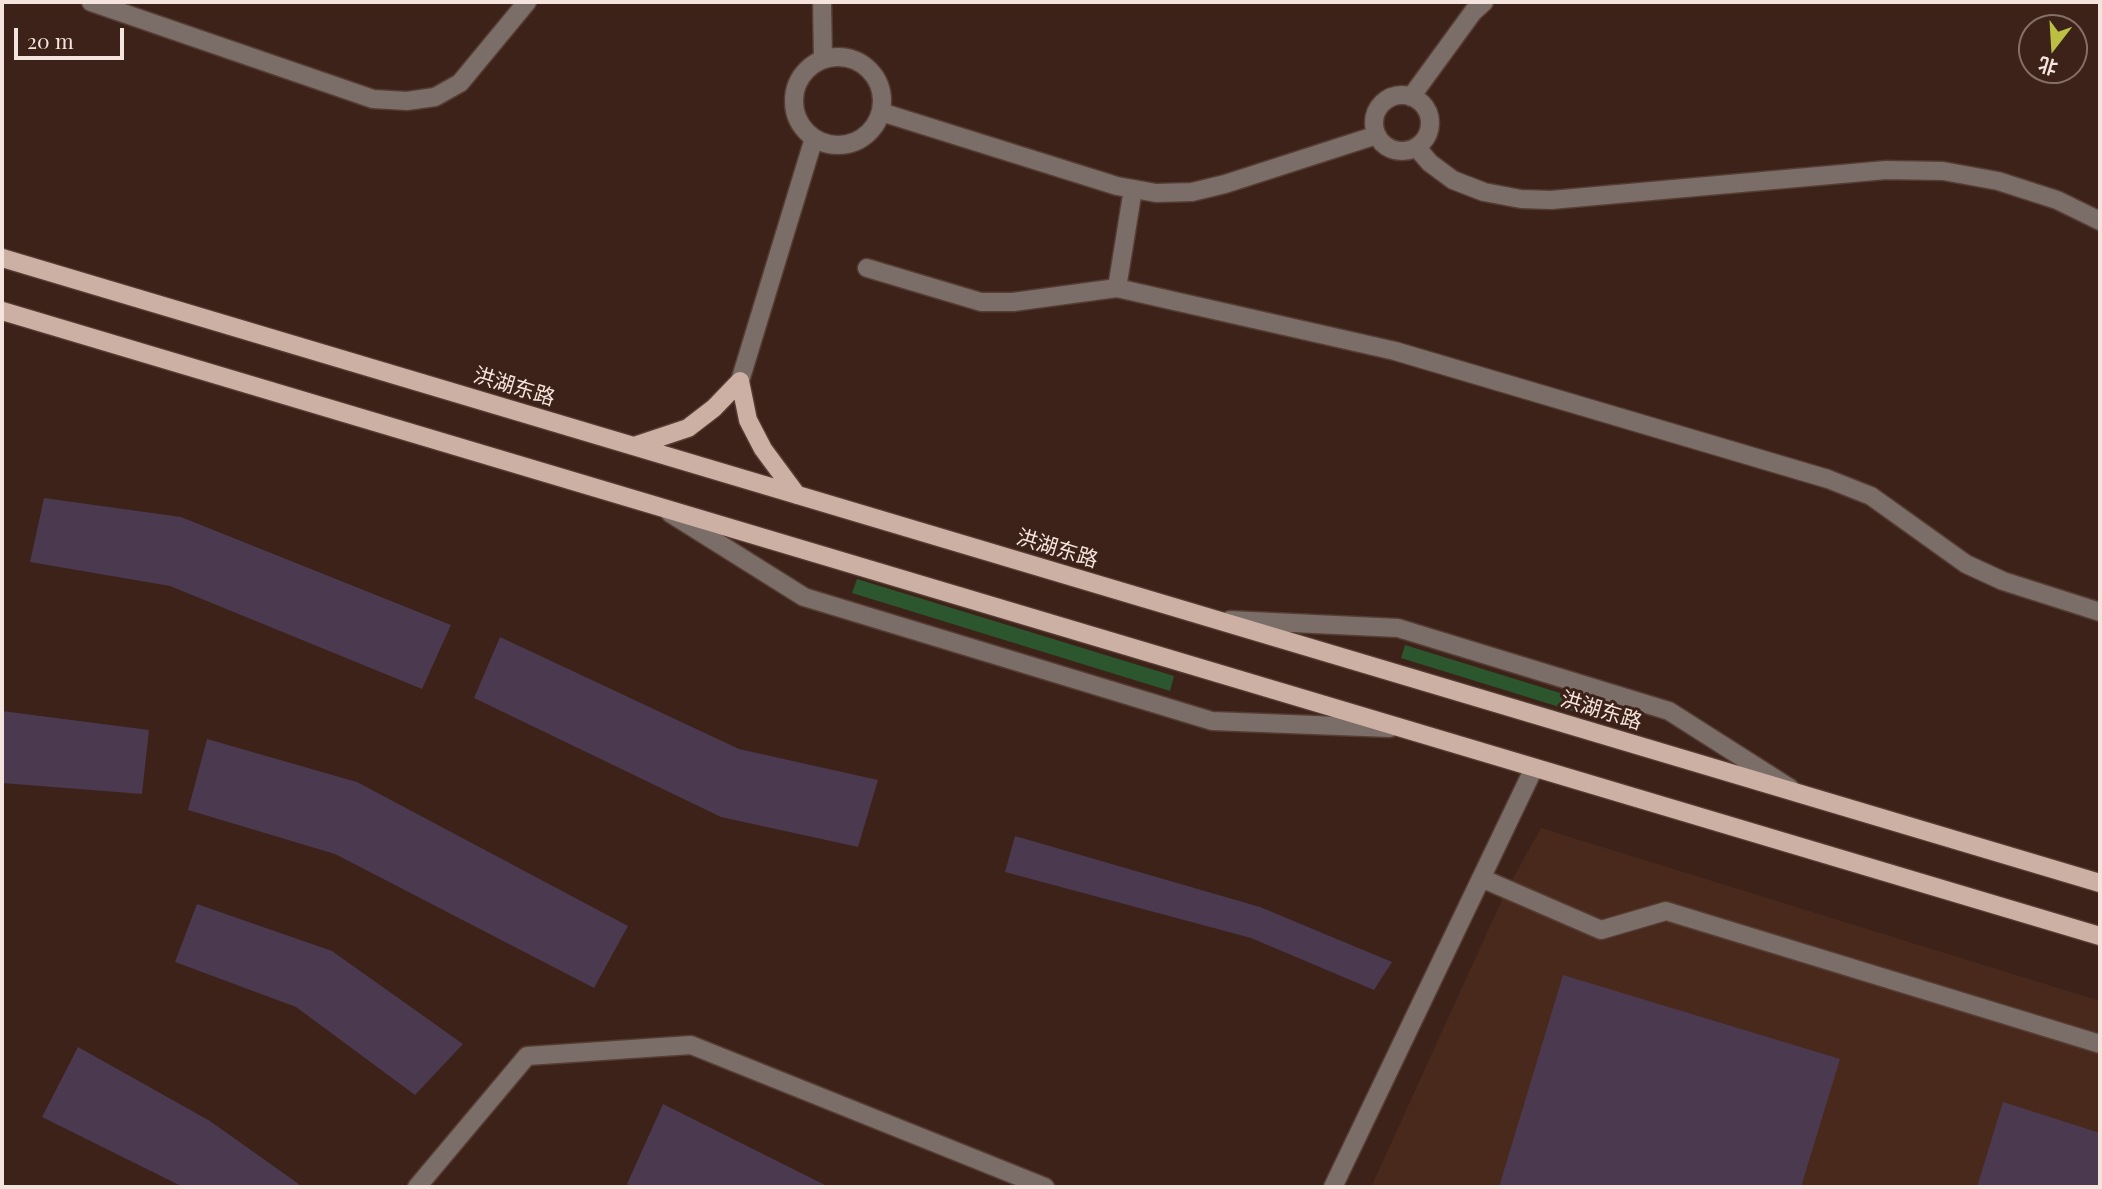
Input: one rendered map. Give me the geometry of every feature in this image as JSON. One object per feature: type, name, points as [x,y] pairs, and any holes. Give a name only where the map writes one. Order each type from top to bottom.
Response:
[{"type":"main road","name":"洪湖东路","points":[[2,258],[2100,883]]},
{"type":"main road","points":[[2,312],[2100,936]]},
{"type":"main road","points":[[634,446],[688,428],[714,408],[740,381]]},
{"type":"main road","points":[[740,381],[748,420],[763,449],[797,495]]},
{"type":"street","points":[[91,2],[373,99],[407,102],[435,97],[460,83],[527,2]]},
{"type":"street","points":[[822,2],[823,59]]},
{"type":"street","points":[[1411,97],[1473,12],[1485,2]]},
{"type":"street","points":[[837,56],[865,65],[881,89],[881,113],[872,130],[860,139],[846,145],[832,145],[814,138],[797,120],[794,90],[809,66],[837,56]]},
{"type":"street","points":[[1393,97],[1411,97],[1426,108],[1431,125],[1424,142],[1416,148],[1399,151],[1390,148],[1377,135],[1375,117],[1379,108],[1393,97]]},
{"type":"street","points":[[881,113],[1012,155],[1156,193],[1192,192],[1225,184],[1377,135]]},
{"type":"street","points":[[740,381],[814,138]]},
{"type":"street","points":[[1416,148],[1430,163],[1453,180],[1484,192],[1521,199],[1551,200],[1886,170],[1943,171],[1998,181],[2057,200],[2100,221]]},
{"type":"street","points":[[1117,288],[1133,188]]},
{"type":"street","points":[[867,268],[981,302],[1013,302],[1117,288],[1395,351],[1828,479],[1871,496],[1966,564],[2004,581],[2100,612]]},
{"type":"street","points":[[658,506],[804,597],[1212,721],[1399,728]]},
{"type":"street","points":[[1212,619],[1398,628],[1668,710],[1799,794]]},
{"type":"street","points":[[1333,1187],[1534,768]]},
{"type":"street","points":[[1481,878],[1601,930],[1665,911],[2100,1044]]},
{"type":"street","points":[[417,1187],[527,1056],[691,1045],[1045,1187]]},
{"type":"shaded area","points":[[1541,828],[2100,1001],[2100,1187],[1371,1187],[1507,889]]},
{"type":"green space","points":[[857,579],[1174,676],[1170,691],[852,593]]},
{"type":"green space","points":[[1405,645],[1612,709],[1608,722],[1401,658]]},
{"type":"building","points":[[44,498],[181,517],[451,625],[422,689],[170,586],[30,562]]},
{"type":"building","points":[[500,637],[739,749],[878,780],[858,847],[721,817],[474,698]]},
{"type":"building","points":[[2,711],[149,730],[142,794],[2,783]]},
{"type":"building","points":[[207,739],[357,782],[628,926],[594,988],[335,854],[188,810]]},
{"type":"building","points":[[1015,836],[1260,907],[1392,962],[1374,990],[1251,938],[1005,872]]},
{"type":"building","points":[[197,904],[332,951],[463,1044],[415,1095],[296,1007],[175,962]]},
{"type":"building","points":[[1563,975],[1840,1059],[1801,1187],[1499,1187]]},
{"type":"building","points":[[78,1047],[210,1121],[303,1187],[183,1187],[42,1117]]},
{"type":"building","points":[[2003,1102],[2100,1133],[2100,1187],[1977,1187]]},
{"type":"building","points":[[663,1104],[829,1187],[632,1187],[627,1184]]}]
